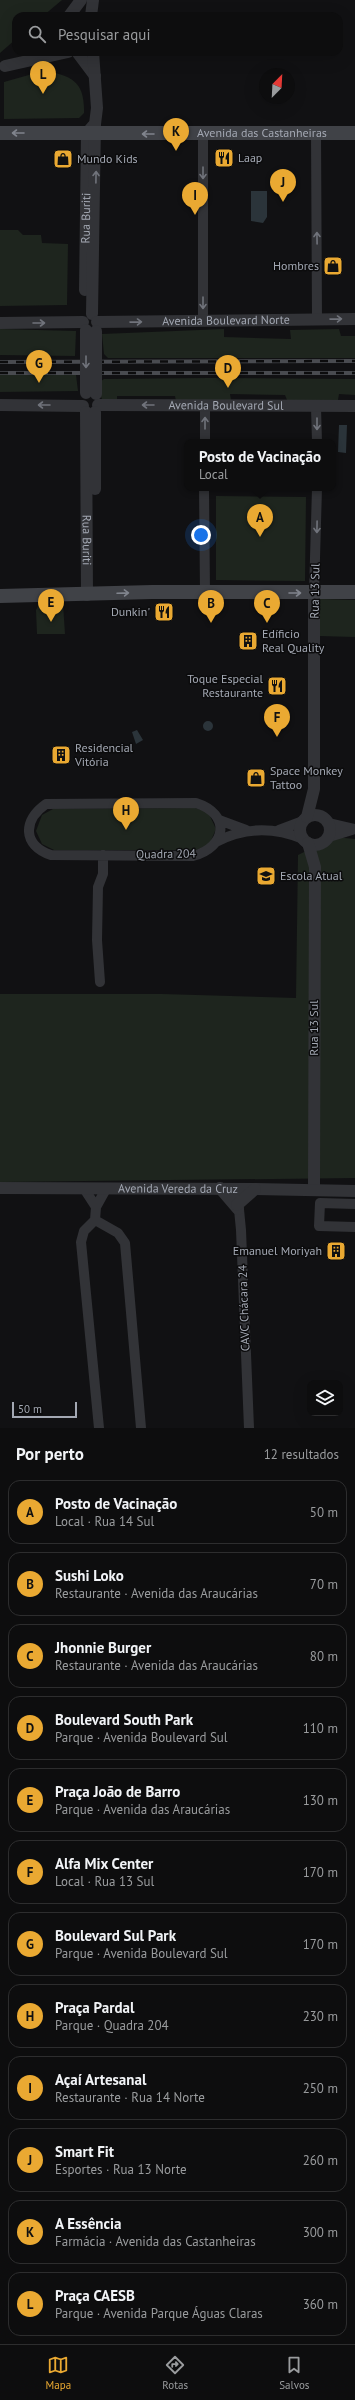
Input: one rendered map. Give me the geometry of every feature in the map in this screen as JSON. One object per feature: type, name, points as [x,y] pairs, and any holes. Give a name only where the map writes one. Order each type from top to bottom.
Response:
[{"type":"main road","name":"Avenida das Castanheiras","points":[[0,134],[93,130],[203,134],[355,133]]},
{"type":"main road","points":[[0,596],[205,592],[355,592]]},
{"type":"street","points":[[73,12],[81,0]]},
{"type":"street","points":[[91,12],[92,0]]},
{"type":"street","points":[[2,67],[22,56]]},
{"type":"street","points":[[2,67],[50,56]]},
{"type":"street","points":[[80,56],[95,76]]},
{"type":"street","name":"Rua Buriti","points":[[91,595],[90,323],[93,130],[97,108],[93,56]]},
{"type":"street","points":[[316,133],[317,319]]},
{"type":"street","points":[[203,134],[203,321]]},
{"type":"street","name":"Avenida Boulevard Norte","points":[[0,323],[355,319]]},
{"type":"street","name":"Avenida Boulevard Sul","points":[[0,405],[91,403],[316,407],[355,406]]},
{"type":"street","points":[[205,405],[205,439]]},
{"type":"street","points":[[316,407],[316,439]]},
{"type":"street","points":[[204,491],[205,592]]},
{"type":"street","name":"Rua 13 Sul","points":[[305,819],[314,789],[314,593],[317,491]]},
{"type":"street","name":"Rua 13 Sul","points":[[314,789],[325,820]]},
{"type":"street","name":"Quadra 204","points":[[219,820],[214,811],[196,803],[46,804],[31,820],[29,833],[32,842],[46,853],[193,856],[206,852],[218,841],[246,830]]},
{"type":"street","points":[[218,841],[220,830],[219,820],[246,830],[279,830],[314,815],[354,829]]},
{"type":"street","points":[[305,819],[300,828],[305,841]]},
{"type":"street","points":[[325,820],[330,829],[326,840]]},
{"type":"street","points":[[279,830],[316,845],[354,829]]},
{"type":"street","name":"Rua 13 Sul","points":[[315,867],[326,840]]},
{"type":"street","name":"Rua 13 Sul","points":[[305,841],[315,867],[314,1189]]},
{"type":"street","points":[[100,982],[97,940],[98,887],[103,874],[103,855]]},
{"type":"street","name":"Avenida Vereda da Cruz","points":[[0,1188],[85,1190],[220,1188],[355,1191]]},
{"type":"street","points":[[220,1188],[238,1207],[255,1189]]},
{"type":"street","points":[[99,1428],[81,1242],[84,1231],[95,1220],[96,1207],[106,1189]]},
{"type":"street","name":"CAVC Chácara 24","points":[[237,1189],[249,1428]]},
{"type":"street","points":[[85,1190],[96,1207]]},
{"type":"street","points":[[355,1204],[320,1202],[319,1226],[355,1227]]},
{"type":"street","points":[[95,1220],[118,1233],[125,1243],[142,1428]]},
{"type":"shaded area","points":[[0,0],[62,0],[48,12],[12,12],[12,42],[0,53]]},
{"type":"shaded area","points":[[43,71],[62,75],[75,82],[82,94],[84,113],[79,118],[4,119],[4,82]]},
{"type":"shaded area","points":[[251,191],[267,191],[267,217],[263,223],[251,221]]},
{"type":"shaded area","points":[[0,230],[18,230],[23,235],[41,235],[42,243],[68,244],[67,305],[0,306]]},
{"type":"shaded area","points":[[0,329],[76,331],[75,356],[0,355]]},
{"type":"shaded area","points":[[224,329],[224,337],[291,339],[290,330],[339,329],[341,336],[355,336],[355,358],[108,358],[104,354],[102,334]]},
{"type":"shaded area","points":[[0,375],[76,375],[78,391],[0,392]]},
{"type":"shaded area","points":[[104,379],[355,379],[355,395],[339,394],[338,400],[287,400],[285,395],[230,394],[231,400],[176,401],[175,396],[117,396],[117,402],[102,399],[100,395],[101,381]]},
{"type":"shaded area","points":[[339,425],[347,425],[346,453],[338,452]]},
{"type":"shaded area","points":[[216,496],[306,497],[305,581],[216,580]]},
{"type":"shaded area","points":[[320,599],[355,600],[355,637],[319,636]]},
{"type":"shaded area","points":[[40,602],[63,604],[65,634],[37,634],[36,610]]},
{"type":"shaded area","points":[[206,721],[210,721],[212,722],[212,730],[206,731],[203,728],[203,724]]},
{"type":"shaded area","points":[[137,730],[143,740],[136,744],[132,732]]},
{"type":"shaded area","points":[[195,808],[208,812],[216,829],[209,845],[196,850],[54,850],[42,844],[36,831],[42,815],[53,809]]},
{"type":"shaded area","points":[[335,837],[355,839],[355,1178],[0,1182],[0,994],[162,994],[296,998],[298,855]]},
{"type":"railway","points":[[0,362],[355,361]]},
{"type":"railway","points":[[0,373],[355,373]]},
{"type":"place","name":"Praça CAESB","points":[[43,94]]},
{"type":"place","name":"A Essência","points":[[176,151]]},
{"type":"place","name":"Laap","points":[[224,158]]},
{"type":"place","name":"Mundo Kids","points":[[63,159]]},
{"type":"place","name":"Smart Fit","points":[[283,202]]},
{"type":"place","name":"Açaí Artesanal","points":[[195,215]]},
{"type":"place","name":"Hombres","points":[[333,266]]},
{"type":"place","name":"Boulevard Sul Park","points":[[39,383]]},
{"type":"place","name":"Boulevard South Park","points":[[228,388]]},
{"type":"place","name":"Posto de Vacinação","points":[[260,537]]},
{"type":"place","name":"Dunkin'","points":[[164,612]]},
{"type":"place","name":"Praça João de Barro","points":[[51,622]]},
{"type":"place","name":"Sushi Loko","points":[[211,623]]},
{"type":"place","name":"Jhonnie Burger","points":[[267,623]]},
{"type":"place","name":"Edíficio Real Quality","points":[[248,641]]},
{"type":"place","name":"Toque Especial Restaurante","points":[[277,686]]},
{"type":"place","name":"Alfa Mix Center","points":[[277,737]]},
{"type":"place","name":"Residencial Vitória","points":[[61,755]]},
{"type":"place","name":"Space Monkey Tattoo","points":[[256,778]]},
{"type":"place","name":"Praça Pardal","points":[[126,830]]},
{"type":"place","name":"Escola Atual","points":[[266,876]]},
{"type":"place","name":"Emanuel Moriyah","points":[[336,1251]]}]
